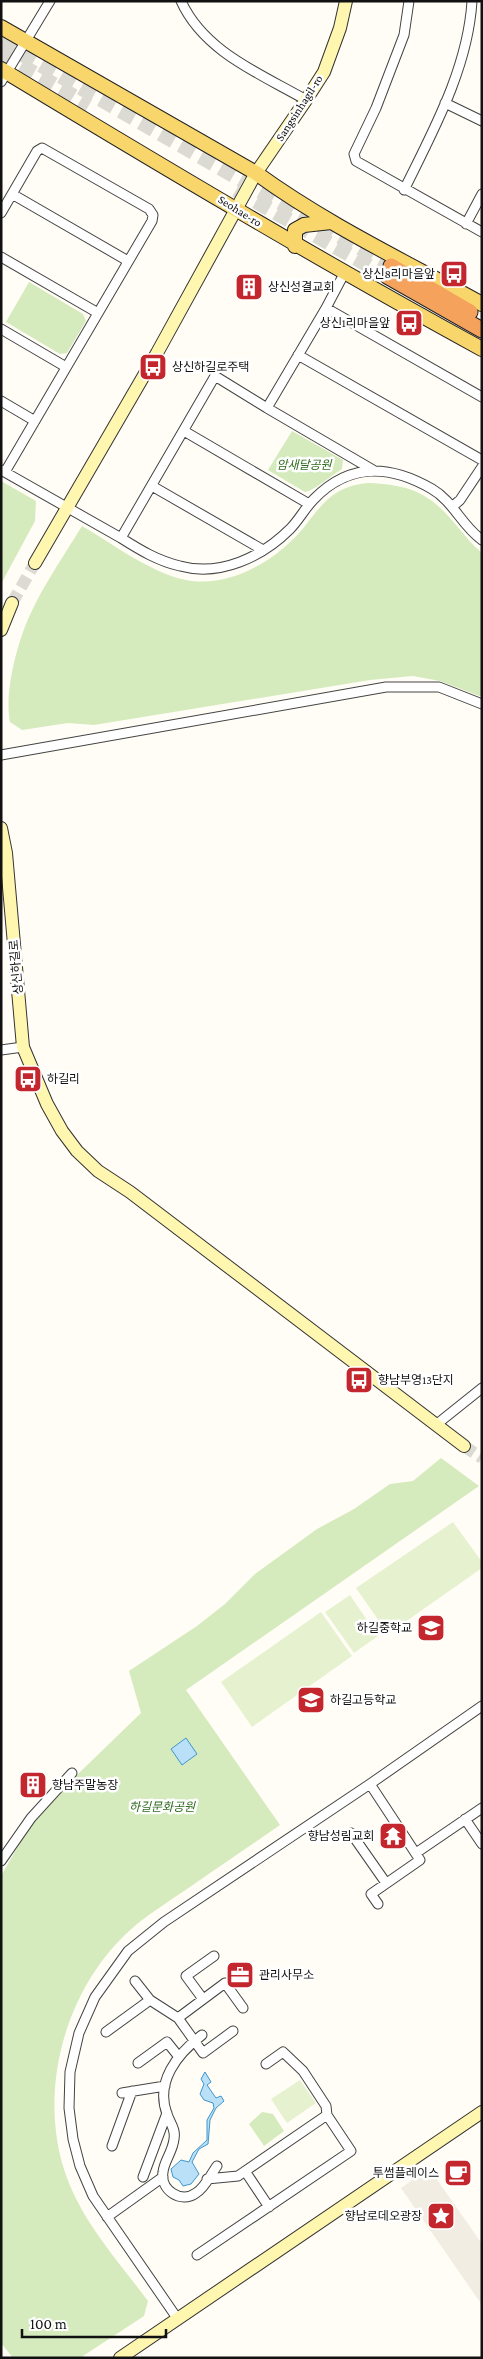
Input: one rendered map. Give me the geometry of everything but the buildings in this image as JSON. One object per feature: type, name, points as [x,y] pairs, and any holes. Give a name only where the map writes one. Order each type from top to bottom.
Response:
[{"type":"highway","points":[[482,319],[389,271],[482,330]]},
{"type":"main road","points":[[1,27],[256,173],[286,195],[331,222],[482,304]]},
{"type":"main road","name":"Seohae-ro","points":[[3,74],[236,208],[295,246],[482,349]]},
{"type":"main road","points":[[295,246],[295,230],[304,225],[331,222]]},
{"type":"street","points":[[3,74],[50,1]]},
{"type":"street","points":[[181,1],[202,35],[221,50],[306,100]]},
{"type":"street","name":"Sangsinhagil-ro","points":[[35,563],[157,353],[256,173],[324,72],[340,28],[346,1]]},
{"type":"street","points":[[409,1],[404,35],[376,108],[354,154],[356,161],[404,190],[482,232]]},
{"type":"street","points":[[404,190],[446,103],[462,53],[472,1]]},
{"type":"street","points":[[446,103],[482,122]]},
{"type":"street","points":[[1,213],[38,149],[45,149],[153,213],[152,221],[35,421],[3,471],[66,508],[164,561],[198,569],[216,569],[233,565],[263,550],[291,529],[309,504],[334,482],[364,470],[399,476],[431,488],[444,497],[473,534],[482,540]]},
{"type":"street","points":[[12,194],[128,261]]},
{"type":"street","points":[[466,224],[482,194]]},
{"type":"street","points":[[1,257],[98,313]]},
{"type":"street","points":[[267,408],[345,272]]},
{"type":"street","points":[[326,308],[482,397]]},
{"type":"street","points":[[1,330],[66,368]]},
{"type":"street","points":[[298,355],[482,460]]},
{"type":"street","points":[[122,538],[216,376],[376,471]]},
{"type":"street","points":[[1,401],[35,421]]},
{"type":"street","points":[[184,431],[309,504]]},
{"type":"street","points":[[452,507],[460,500],[482,467]]},
{"type":"street","points":[[152,486],[263,550]]},
{"type":"street","points":[[1,630],[12,604]]},
{"type":"street","points":[[1,755],[386,686],[439,687],[482,704]]},
{"type":"street","name":"상신하길로","points":[[1,828],[23,1047],[47,1104],[62,1132],[77,1151],[98,1171],[130,1192],[464,1446]]},
{"type":"street","points":[[1,1050],[23,1047]]},
{"type":"street","points":[[437,1424],[482,1388]]},
{"type":"street","points":[[177,2318],[93,2196],[80,2166],[69,2108],[72,2062],[80,2033],[95,1997],[128,1951],[164,1922],[370,1784],[482,1706]]},
{"type":"street","points":[[1,1861],[31,1818],[72,1773]]},
{"type":"street","points":[[370,1784],[420,1860],[371,1894],[378,1904]]},
{"type":"street","points":[[416,1853],[482,1808]]},
{"type":"street","points":[[465,1819],[480,1837]]},
{"type":"street","points":[[351,1833],[386,1883]]},
{"type":"street","points":[[203,1999],[184,1973],[214,1956]]},
{"type":"street","points":[[135,1981],[150,2000],[178,2018],[198,2038],[203,2053],[233,2031]]},
{"type":"street","points":[[178,2018],[224,1983],[243,2008]]},
{"type":"street","points":[[106,2032],[150,2000]]},
{"type":"street","points":[[198,2038],[178,2057],[168,2073],[165,2086],[167,2113],[173,2126],[175,2139],[164,2166],[163,2177],[166,2187],[171,2192],[184,2197],[198,2193],[217,2166]]},
{"type":"street","points":[[138,2063],[167,2042],[178,2057]]},
{"type":"street","points":[[198,2255],[351,2151],[327,2115],[326,2106],[303,2071],[283,2052],[266,2064]]},
{"type":"street","points":[[122,2093],[165,2086]]},
{"type":"street","points":[[112,2146],[132,2091]]},
{"type":"street","points":[[120,2358],[482,2112]]},
{"type":"street","points":[[143,2177],[167,2113]]},
{"type":"street","points":[[207,2179],[231,2178],[245,2171],[327,2115]]},
{"type":"street","points":[[245,2171],[269,2207]]},
{"type":"street","points":[[107,2217],[163,2177]]},
{"type":"green space","points":[[29,282],[83,314],[86,321],[67,353],[60,354],[6,322]]},
{"type":"green space","name":"암새달공원","points":[[292,431],[343,460],[342,469],[305,492],[268,470]]},
{"type":"green space","points":[[1,481],[36,501],[35,521],[1,584]]},
{"type":"green space","points":[[368,483],[396,486],[418,492],[437,505],[482,553],[482,697],[440,681],[413,676],[370,680],[94,725],[68,723],[22,730],[10,722],[10,683],[24,628],[40,594],[82,526],[132,557],[159,571],[186,580],[203,582],[220,580],[236,576],[268,560],[294,538],[318,509],[332,496],[347,487]]},
{"type":"green space","name":"하길문화공원","points":[[441,1458],[479,1486],[186,1690],[280,1825],[137,1924],[112,1948],[92,1976],[75,2007],[63,2040],[56,2075],[54,2110],[58,2145],[74,2195],[92,2227],[148,2301],[144,2316],[80,2358],[13,2358],[1,2343],[1,1876],[29,1827],[78,1774],[141,1713],[129,1671],[197,1626],[225,1604],[255,1574],[317,1529],[354,1509],[390,1484],[413,1481]]},
{"type":"green space","points":[[453,1522],[482,1562],[482,1568],[388,1634],[356,1588]]},
{"type":"green space","points":[[350,1595],[378,1636],[354,1653],[325,1612]]},
{"type":"green space","points":[[321,1612],[352,1656],[252,1727],[221,1682]]},
{"type":"green space","points":[[300,2080],[316,2103],[287,2123],[271,2099]]},
{"type":"green space","points":[[262,2112],[273,2114],[284,2131],[264,2146],[249,2124]]},
{"type":"shaded area","name":"향남로데오광장","points":[[429,2168],[482,2244],[482,2305],[401,2188]]},
{"type":"water","points":[[186,1738],[197,1754],[182,1765],[171,1749]]},
{"type":"water","points":[[205,2072],[211,2082],[207,2085],[216,2098],[221,2096],[224,2101],[216,2108],[210,2120],[208,2144],[199,2149],[192,2162],[199,2174],[191,2184],[183,2186],[179,2180],[173,2177],[171,2169],[181,2160],[189,2162],[193,2153],[207,2140],[207,2120],[214,2108],[213,2103],[204,2100],[200,2094],[204,2084],[201,2079]]},
{"type":"tunnel","points":[[1,42],[391,266]]},
{"type":"tunnel","points":[[1,54],[89,105]]},
{"type":"tunnel","points":[[236,190],[387,276]]},
{"type":"tunnel","points":[[12,603],[35,563]]},
{"type":"tunnel","points":[[464,1446],[482,1458]]},
{"type":"place","name":"상신8리마을앞","points":[[454,274]]},
{"type":"place","name":"상신성결교회","points":[[249,287]]},
{"type":"place","name":"상신1리마을앞","points":[[409,323]]},
{"type":"place","name":"상신하길로주택","points":[[153,367]]},
{"type":"place","name":"하길리","points":[[28,1079]]},
{"type":"place","name":"향남부영13단지","points":[[359,1380]]},
{"type":"place","name":"하길중학교","points":[[431,1628]]},
{"type":"place","name":"하길고등학교","points":[[311,1700]]},
{"type":"place","name":"향남주말농장","points":[[33,1785]]},
{"type":"place","name":"향남성림교회","points":[[393,1836]]},
{"type":"place","name":"관리사무소","points":[[240,1975]]},
{"type":"place","name":"투썸플레이스","points":[[458,2173]]},
{"type":"place","name":"향남로데오광장","points":[[441,2216]]}]
